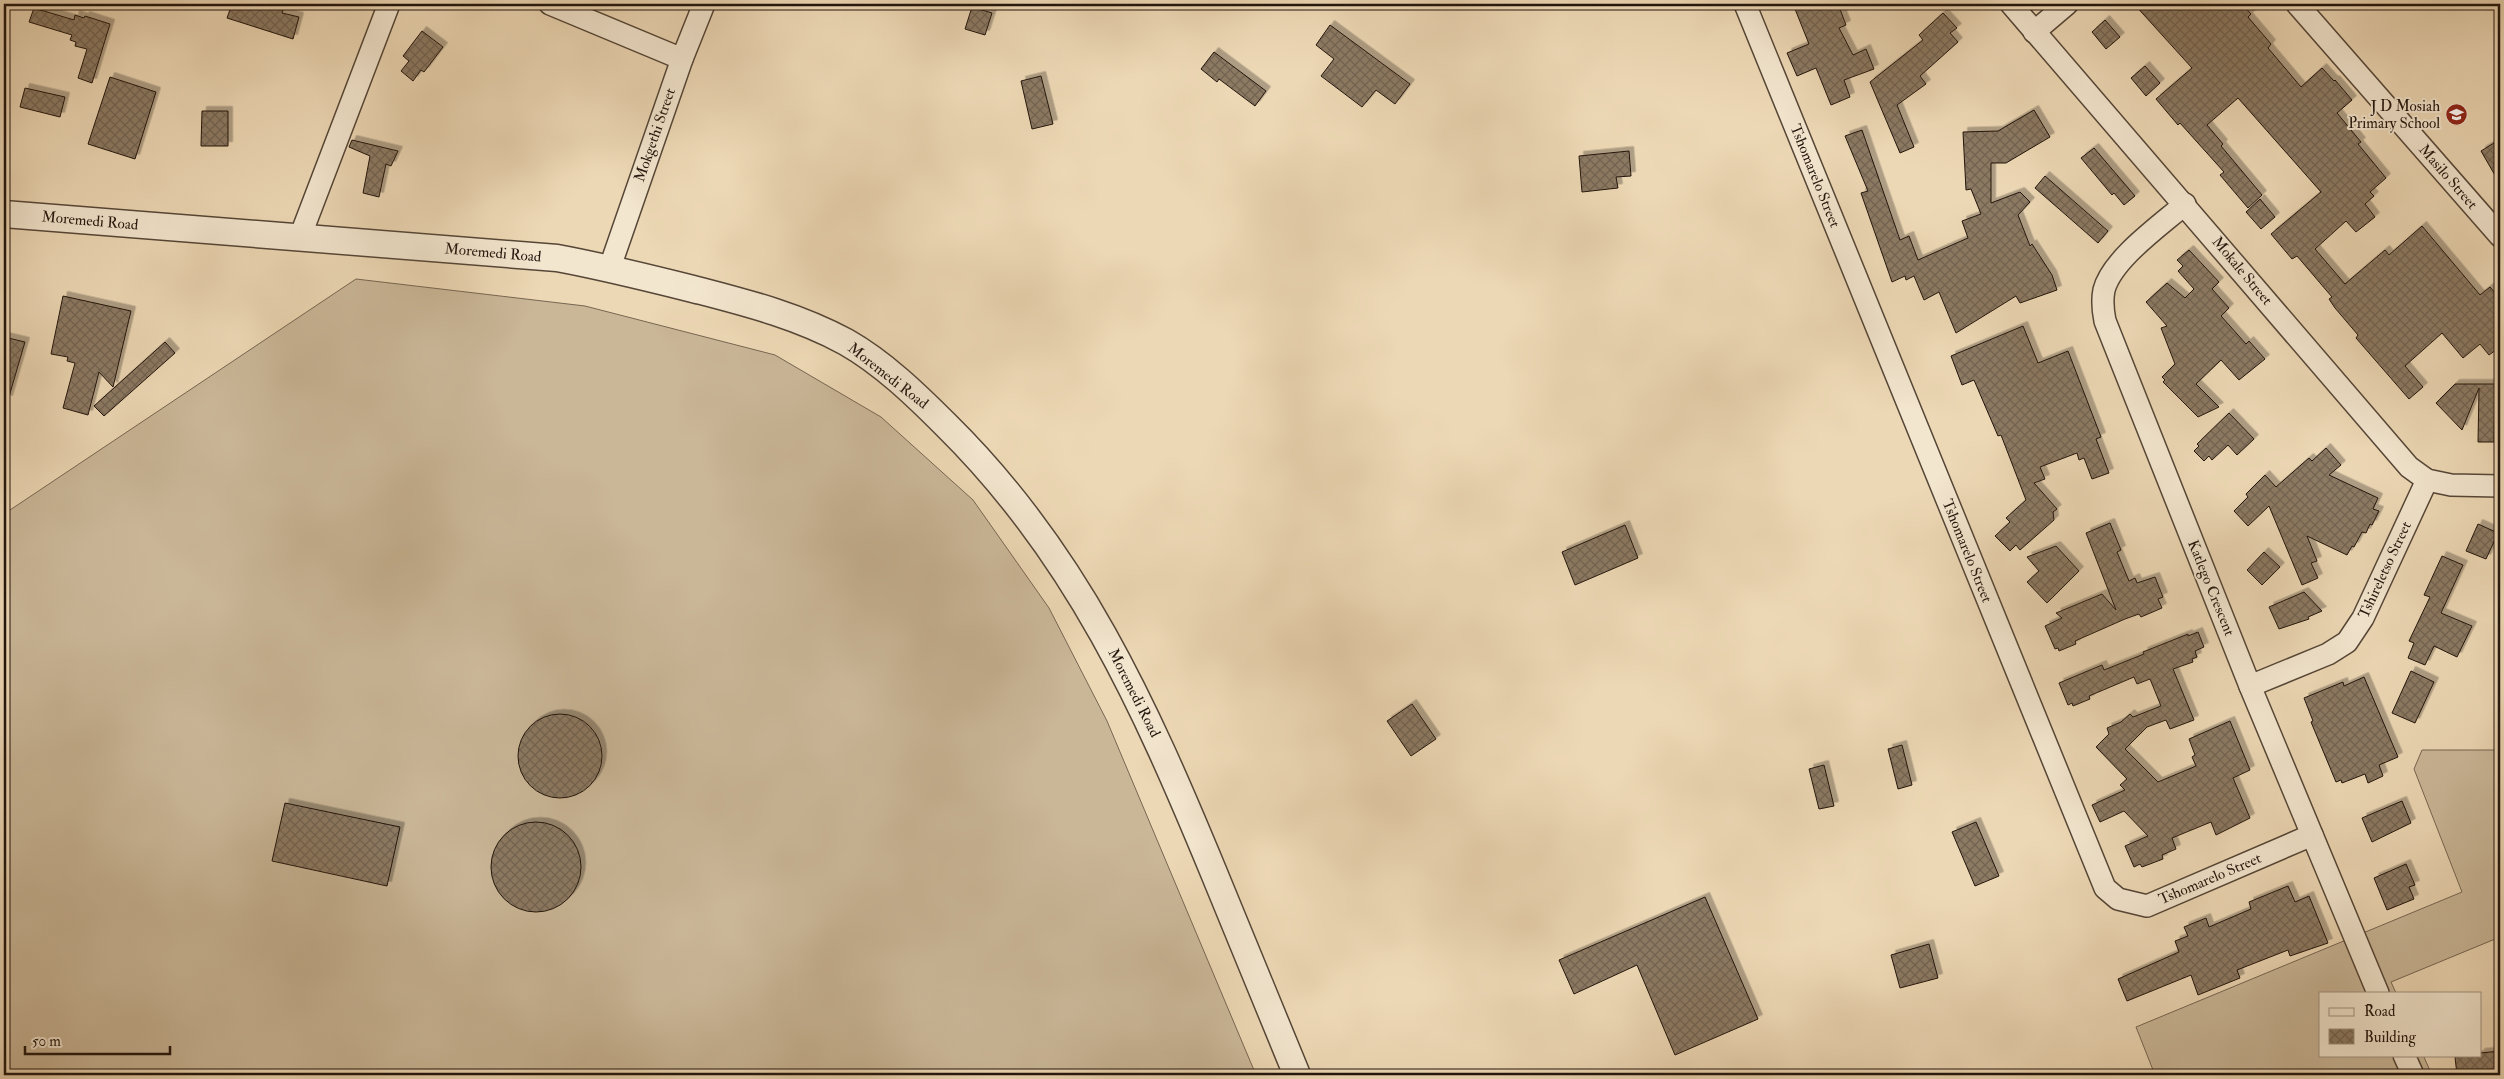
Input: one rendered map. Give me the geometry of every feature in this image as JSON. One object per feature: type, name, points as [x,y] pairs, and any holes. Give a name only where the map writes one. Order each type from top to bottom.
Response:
[{"type":"street","points":[[300,237],[389,4]]},
{"type":"street","points":[[550,4],[682,58]]},
{"type":"street","name":"Mokgethi Street","points":[[610,267],[682,58],[704,4]]},
{"type":"street","name":"Tshomarelo Street","points":[[1745,4],[2105,888],[2118,899],[2132,904],[2147,906],[2312,835]]},
{"type":"street","name":"Mokale Street","points":[[2010,4],[2409,467],[2427,480],[2451,485],[2500,486]]},
{"type":"street","points":[[2034,32],[2067,4]]},
{"type":"street","name":"Masilo Street","points":[[2297,4],[2500,236]]},
{"type":"street","name":"Katlego Crescent","points":[[2184,204],[2125,257],[2109,277],[2104,291],[2103,308],[2105,321],[2250,686],[2378,992]]},
{"type":"street","name":"Moremedi Road","points":[[4,214],[557,258],[610,267],[789,315],[847,343],[918,396],[961,439],[1006,489],[1090,609],[1128,676],[1166,757],[1297,1075]]},
{"type":"street","name":"Tshireletso Street","points":[[2250,686],[2328,654],[2346,642],[2363,618],[2427,480]]},
{"type":"street","points":[[2404,1056],[2413,1075]]},
{"type":"shaded area","points":[[356,279],[585,306],[775,355],[881,417],[973,500],[1049,608],[1107,721],[1256,1075],[4,1075],[4,514]]},
{"type":"shaded area","points":[[2422,750],[2500,750],[2500,937],[2391,982],[2396,992],[2319,992],[2319,1056],[2423,1056],[2432,1075],[2155,1075],[2136,1027],[2462,892],[2414,769]]},
{"type":"building","points":[[232,4],[285,4],[282,13],[299,17],[293,39],[227,18]]},
{"type":"building","points":[[1793,4],[1838,4],[1846,25],[1839,28],[1853,55],[1866,49],[1874,69],[1844,80],[1850,97],[1831,105],[1816,68],[1797,76],[1787,53],[1809,44]]},
{"type":"building","points":[[2134,4],[2242,4],[2251,14],[2248,17],[2271,44],[2268,48],[2301,87],[2322,68],[2335,80],[2352,100],[2337,113],[2361,142],[2358,144],[2386,178],[2370,192],[2374,196],[2365,204],[2375,217],[2356,232],[2346,221],[2315,249],[2345,284],[2385,250],[2389,255],[2422,226],[2480,295],[2490,287],[2500,299],[2500,347],[2489,355],[2480,344],[2463,358],[2442,333],[2405,366],[2423,387],[2409,399],[2356,338],[2358,335],[2329,299],[2332,297],[2297,256],[2292,259],[2271,234],[2321,192],[2238,98],[2207,125],[2223,144],[2221,146],[2262,195],[2248,208],[2220,175],[2224,172],[2180,123],[2178,125],[2156,99],[2192,68]]},
{"type":"building","points":[[972,7],[992,13],[985,35],[965,29]]},
{"type":"building","points":[[34,8],[74,20],[75,15],[84,18],[85,16],[110,24],[92,83],[78,78],[87,49],[75,46],[76,42],[70,40],[72,35],[29,22]]},
{"type":"building","points":[[1943,13],[1957,28],[1950,33],[1958,42],[1920,76],[1926,84],[1897,105],[1914,147],[1900,153],[1870,82],[1923,40],[1919,35]]},
{"type":"building","points":[[2105,20],[2120,37],[2106,49],[2092,32]]},
{"type":"building","points":[[1330,25],[1410,84],[1395,104],[1376,90],[1362,107],[1321,76],[1334,59],[1316,45]]},
{"type":"building","points":[[422,31],[443,47],[424,72],[421,70],[413,81],[401,71],[409,61],[403,56]]},
{"type":"building","points":[[1214,52],[1266,91],[1255,106],[1219,79],[1217,82],[1201,69]]},
{"type":"building","points":[[2145,66],[2160,83],[2146,96],[2131,78]]},
{"type":"building","points":[[1041,76],[1053,124],[1032,129],[1021,81]]},
{"type":"building","points":[[110,77],[156,92],[135,159],[88,144]]},
{"type":"building","points":[[25,88],[65,97],[60,117],[20,107]]},
{"type":"building","points":[[2034,110],[2050,137],[2006,163],[1991,163],[1991,203],[2020,192],[2030,202],[2018,215],[2030,246],[2032,244],[2052,275],[2057,290],[2020,303],[2016,296],[1956,333],[1939,292],[1924,300],[1914,276],[1906,280],[1905,276],[1892,282],[1861,193],[1868,191],[1845,136],[1862,130],[1900,240],[1909,236],[1918,260],[1968,238],[1962,221],[1981,214],[1971,189],[1966,190],[1963,132],[1998,131]]},
{"type":"building","points":[[202,111],[228,111],[228,146],[201,146]]},
{"type":"building","points":[[352,140],[398,151],[391,166],[386,164],[379,197],[363,193],[370,156],[349,147]]},
{"type":"building","points":[[2494,143],[2500,153],[2500,184],[2481,151]]},
{"type":"building","points":[[2094,148],[2135,196],[2124,205],[2114,193],[2112,195],[2081,158]]},
{"type":"building","points":[[1629,151],[1631,176],[1616,177],[1618,188],[1582,192],[1579,156]]},
{"type":"building","points":[[2045,176],[2108,231],[2098,243],[2035,188]]},
{"type":"building","points":[[2260,199],[2275,217],[2261,229],[2246,212]]},
{"type":"building","points":[[2189,250],[2219,282],[2212,289],[2229,308],[2221,316],[2246,344],[2249,341],[2265,359],[2239,380],[2221,360],[2196,384],[2219,407],[2198,417],[2163,382],[2165,380],[2162,377],[2175,364],[2161,328],[2167,326],[2146,302],[2167,283],[2185,298],[2194,289],[2178,271],[2183,266],[2177,260]]},
{"type":"building","points":[[63,296],[131,311],[113,387],[99,372],[88,415],[63,408],[75,363],[67,361],[68,357],[51,354]]},
{"type":"building","points":[[2023,326],[2038,363],[2068,351],[2101,437],[2096,439],[2109,473],[2092,479],[2084,458],[2079,460],[2077,453],[2040,467],[2045,479],[2034,483],[2057,509],[2053,512],[2054,520],[2020,550],[2016,545],[2010,551],[1995,536],[2010,522],[2006,518],[2026,500],[2001,435],[1998,436],[1974,380],[1962,385],[1951,356]]},
{"type":"building","points":[[4,337],[25,342],[8,400],[4,399]]},
{"type":"building","points":[[165,342],[175,353],[104,416],[94,406]]},
{"type":"building","points":[[2455,384],[2495,384],[2494,442],[2478,442],[2479,388],[2462,430],[2436,403]]},
{"type":"building","points":[[2229,413],[2254,439],[2237,455],[2228,445],[2212,460],[2209,456],[2204,461],[2194,451],[2199,446],[2197,444]]},
{"type":"building","points":[[2326,448],[2341,465],[2329,475],[2378,498],[2373,509],[2379,511],[2372,525],[2370,524],[2366,533],[2362,532],[2347,555],[2307,536],[2317,561],[2311,563],[2318,578],[2302,585],[2269,506],[2248,526],[2234,511],[2248,497],[2246,494],[2265,475],[2276,487],[2309,458],[2312,461]]},
{"type":"building","points":[[2110,523],[2121,550],[2117,552],[2129,581],[2135,578],[2137,583],[2155,577],[2163,597],[2158,599],[2162,608],[2141,617],[2139,614],[2125,619],[2075,641],[2076,644],[2059,651],[2058,648],[2055,649],[2045,626],[2062,618],[2056,613],[2102,594],[2116,610],[2086,533]]},
{"type":"building","points":[[2478,524],[2498,533],[2486,559],[2466,551]]},
{"type":"building","points":[[1625,525],[1638,558],[1575,585],[1562,552]]},
{"type":"building","points":[[2056,546],[2079,571],[2047,603],[2027,582],[2039,571],[2027,557]]},
{"type":"building","points":[[2264,552],[2280,567],[2262,585],[2247,570]]},
{"type":"building","points":[[2442,556],[2463,565],[2441,613],[2472,626],[2457,657],[2434,646],[2425,665],[2408,658],[2414,643],[2409,641],[2430,597],[2424,595]]},
{"type":"building","points":[[2304,592],[2322,611],[2308,617],[2309,619],[2279,629],[2269,607]]},
{"type":"building","points":[[2198,632],[2204,647],[2195,651],[2197,657],[2192,659],[2193,662],[2173,669],[2194,720],[2170,729],[2166,720],[2147,727],[2125,749],[2158,782],[2196,766],[2192,757],[2195,755],[2189,739],[2230,721],[2250,770],[2233,778],[2250,818],[2216,835],[2211,822],[2172,838],[2176,849],[2162,855],[2163,859],[2142,867],[2140,864],[2134,867],[2125,846],[2148,836],[2124,811],[2100,822],[2092,805],[2125,790],[2120,785],[2127,779],[2096,747],[2109,734],[2107,728],[2121,722],[2130,714],[2133,717],[2161,706],[2150,679],[2137,684],[2134,677],[2089,696],[2090,699],[2073,706],[2072,703],[2068,705],[2059,683],[2102,665],[2104,670],[2144,654],[2143,652],[2188,634],[2188,636]]},
{"type":"building","points":[[2411,671],[2434,682],[2415,723],[2392,713]]},
{"type":"building","points":[[2364,677],[2398,757],[2379,765],[2383,776],[2368,783],[2365,774],[2342,783],[2341,780],[2336,782],[2311,722],[2313,721],[2304,698],[2343,682],[2344,686]]},
{"type":"building","points":[[1412,704],[1436,739],[1411,756],[1387,721]]},
{"type":"building","points":[[560,714],[576,717],[590,726],[599,740],[602,756],[599,772],[590,786],[576,795],[560,798],[544,795],[530,786],[521,772],[518,756],[521,740],[530,726],[544,717]]},
{"type":"building","points":[[1902,745],[1912,785],[1898,789],[1888,749]]},
{"type":"building","points":[[1824,765],[1834,806],[1819,809],[1809,769]]},
{"type":"building","points":[[2402,801],[2411,823],[2372,842],[2362,818]]},
{"type":"building","points":[[285,803],[400,827],[387,886],[272,861]]},
{"type":"building","points":[[536,822],[553,825],[568,835],[578,850],[581,867],[578,884],[568,899],[553,909],[536,912],[519,909],[504,899],[494,884],[491,867],[494,850],[504,835],[519,825]]},
{"type":"building","points":[[1976,822],[1999,876],[1975,886],[1952,832]]},
{"type":"building","points":[[2406,864],[2415,885],[2409,887],[2414,899],[2387,910],[2374,878]]},
{"type":"building","points":[[2288,886],[2295,902],[2309,896],[2328,943],[2290,956],[2288,950],[2237,970],[2240,978],[2198,995],[2191,975],[2127,1001],[2118,979],[2179,952],[2175,941],[2188,936],[2184,927],[2206,918],[2209,927],[2251,909],[2249,902]]},
{"type":"building","points":[[1705,897],[1758,1019],[1675,1055],[1637,965],[1574,994],[1559,960]]},
{"type":"building","points":[[1929,944],[1938,978],[1900,988],[1891,955]]},
{"type":"building","points":[[2500,1051],[2500,1075],[2457,1075],[2455,1057],[2482,1056],[2482,1053]]},
{"type":"place","name":"J D Mosiah Primary School","points":[[2456,115]]}]
